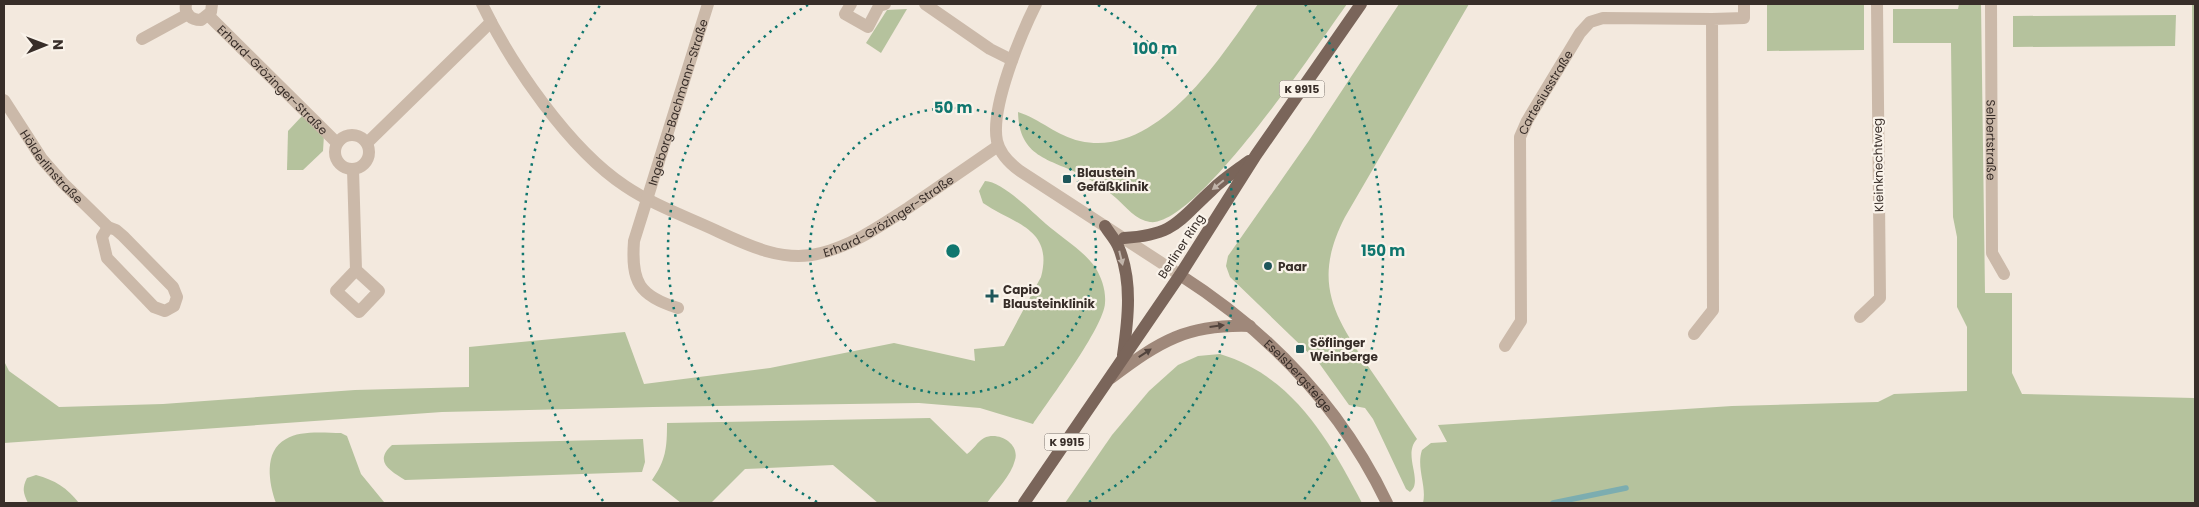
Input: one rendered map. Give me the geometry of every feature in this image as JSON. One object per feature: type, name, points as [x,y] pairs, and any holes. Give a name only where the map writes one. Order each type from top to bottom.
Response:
[{"type":"main road","name":"Berliner Ring","points":[[1024,503],[1180,275],[1256,155],[1361,4]]},
{"type":"main road","points":[[1124,238],[1157,234],[1174,226],[1212,189],[1256,155]]},
{"type":"main road","points":[[1105,226],[1118,246],[1125,271],[1128,318],[1122,360]]},
{"type":"street","name":"Erhard-Grözinger-Straße","points":[[482,4],[491,22],[542,99],[589,156],[623,185],[646,198],[781,256],[801,257],[820,254],[856,241],[998,146]]},
{"type":"street","name":"Ingeborg-Bachmann-Straße","points":[[646,198],[668,137],[708,4]]},
{"type":"street","points":[[851,4],[845,14],[868,27],[880,5]]},
{"type":"street","points":[[925,4],[990,49],[1012,60]]},
{"type":"street","points":[[1036,4],[1012,60],[998,115],[996,131],[998,146],[1011,164],[1180,275]]},
{"type":"street","name":"Cartesiusstraße","points":[[1505,346],[1521,321],[1520,136],[1527,121],[1580,33],[1590,22],[1602,18],[1744,18],[1744,4]]},
{"type":"street","name":"Kleinknechtweg","points":[[1860,317],[1880,298],[1877,4]]},
{"type":"street","name":"Selbertstraße","points":[[1991,4],[1992,253],[2004,274]]},
{"type":"street","name":"Erhard-Grözinger-Straße","points":[[142,39],[187,9],[197,20],[210,10],[337,143]]},
{"type":"street","points":[[1694,334],[1713,310],[1712,19]]},
{"type":"street","points":[[356,270],[353,169],[368,160],[369,148],[367,143],[491,22]]},
{"type":"street","name":"Hölderlinstraße","points":[[4,100],[42,158],[63,183],[108,227],[116,230],[123,236],[173,287],[177,297],[174,306],[166,311],[154,307],[106,258],[102,237],[108,227]]},
{"type":"street","name":"Erhard-Grözinger-Straße","points":[[353,169],[339,163],[335,154],[337,143],[341,138],[352,134],[358,135],[367,143]]},
{"type":"street","points":[[646,198],[634,241],[635,272],[648,296],[678,308]]},
{"type":"street","name":"Eselsbergsteige","points":[[1180,275],[1227,307],[1250,326],[1314,388],[1361,454],[1387,503]]},
{"type":"street","points":[[1109,380],[1140,356],[1164,341],[1184,332],[1219,325],[1250,326]]},
{"type":"green space","points":[[1258,4],[1347,4],[1255,130],[1225,166],[1196,196],[1171,216],[1150,222],[1140,219],[1095,183],[1038,154],[1024,139],[1018,112],[1072,139],[1080,141],[1108,142],[1135,135],[1160,120],[1184,99],[1206,75]]},
{"type":"green space","points":[[1399,4],[1469,4],[1345,217],[1335,240],[1330,260],[1329,279],[1331,297],[1346,331],[1417,439],[1413,445],[1412,452],[1415,481],[1414,487],[1410,492],[1406,489],[1373,419],[1365,408],[1349,405],[1319,363],[1230,277],[1226,266],[1228,256],[1308,142]]},
{"type":"green space","points":[[1767,4],[1864,4],[1864,50],[1767,51]]},
{"type":"green space","points":[[1959,4],[1981,4],[1985,293],[2012,293],[2012,373],[2022,394],[2194,398],[2192,4],[2195,4],[2195,503],[1423,503],[1424,490],[1420,463],[1422,450],[1431,443],[1447,442],[1438,425],[1732,406],[1878,402],[1894,394],[1967,391],[1967,327],[1957,307],[1957,237],[1953,217],[1951,43],[1893,43],[1893,9],[1958,9]]},
{"type":"green space","points":[[907,9],[881,53],[866,43],[887,10]]},
{"type":"green space","points":[[2176,15],[2175,46],[2013,47],[2013,16]]},
{"type":"green space","points":[[303,115],[324,135],[323,151],[303,170],[287,170],[288,131]]},
{"type":"green space","points":[[985,181],[1000,186],[1085,255],[1095,267],[1102,280],[1104,289],[1105,303],[1096,329],[1075,364],[1033,424],[980,408],[919,403],[653,407],[442,412],[4,443],[4,361],[9,371],[59,407],[163,404],[355,390],[469,387],[469,347],[625,332],[644,384],[770,368],[894,343],[975,361],[974,349],[1004,346],[1041,277],[1043,261],[1042,248],[1028,230],[983,203],[979,191]]},
{"type":"green space","points":[[1220,354],[1246,364],[1288,394],[1322,434],[1362,503],[1065,503],[1112,435],[1149,391],[1178,365],[1198,356]]},
{"type":"green space","points":[[930,418],[967,454],[982,439],[990,436],[1002,438],[1011,444],[1016,454],[1013,466],[987,503],[878,503],[833,465],[745,469],[711,503],[681,503],[652,480],[665,453],[667,423]]},
{"type":"green space","points":[[341,433],[347,436],[361,474],[384,502],[276,503],[271,487],[270,468],[274,451],[279,444],[298,434]]},
{"type":"green space","points":[[643,439],[645,462],[642,472],[405,480],[386,466],[384,461],[384,456],[392,445]]},
{"type":"green space","points":[[36,475],[60,485],[79,503],[28,503],[24,493],[24,485],[27,478]]},
{"type":"waterway","points":[[1553,503],[1626,488]]},
{"type":"place","name":"Blaustein Gefäßklinik","points":[[1067,179]]},
{"type":"place","name":"Paar","points":[[1268,266]]},
{"type":"place","name":"Capio Blausteinklinik","points":[[992,296]]},
{"type":"place","name":"Söflinger Weinberge","points":[[1300,349]]}]
